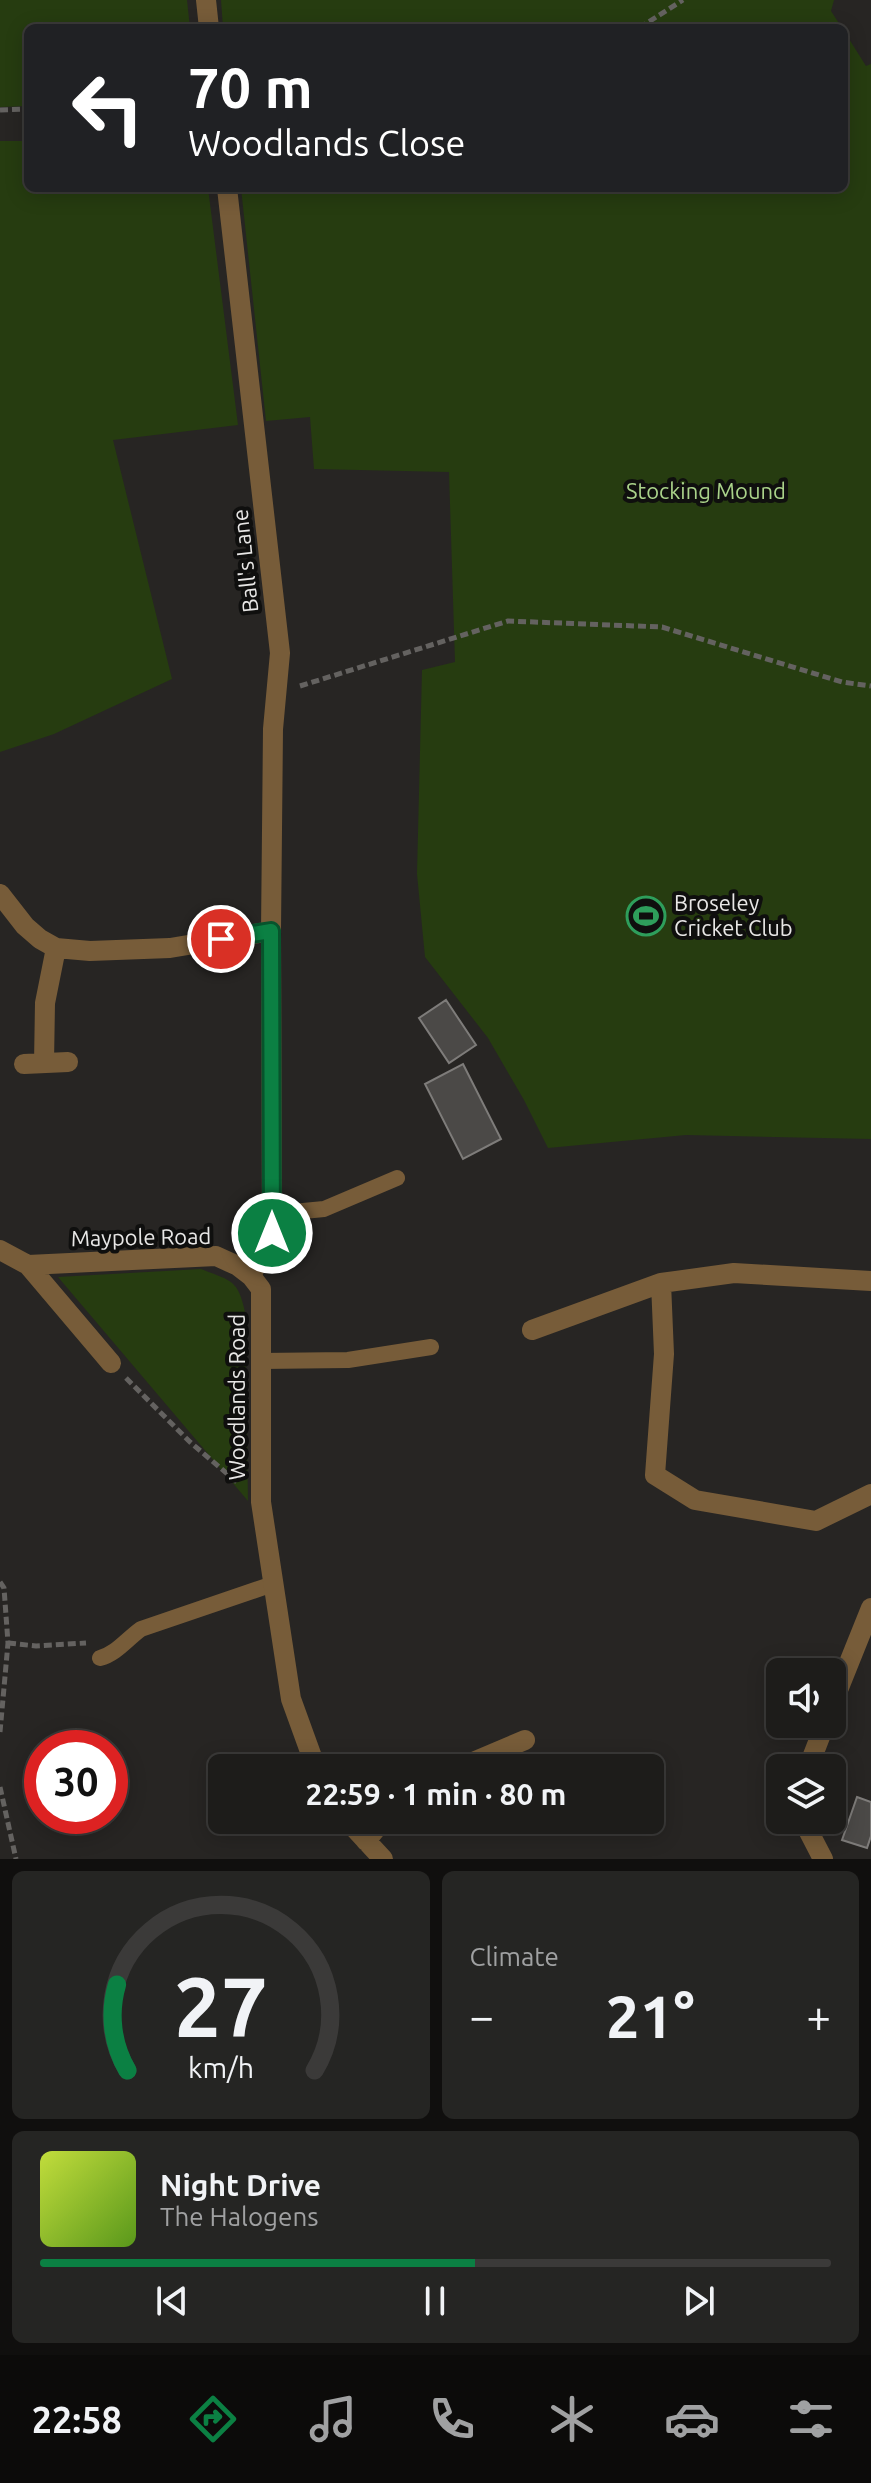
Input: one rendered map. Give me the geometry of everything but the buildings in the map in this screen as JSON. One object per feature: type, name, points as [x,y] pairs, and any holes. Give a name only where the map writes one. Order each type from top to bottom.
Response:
[{"type":"street","points":[[206,0],[209,24]]},
{"type":"street","name":"Ball's Lane","points":[[227,192],[280,653],[273,729],[271,931]]},
{"type":"street","points":[[0,894],[25,926],[56,948],[90,951],[170,948],[271,931],[272,1233],[251,1276]]},
{"type":"street","points":[[56,948],[34,1064],[68,1062]]},
{"type":"street","points":[[0,1250],[28,1265],[111,1363]]},
{"type":"street","name":"Maypole Road","points":[[28,1265],[216,1256],[251,1276]]},
{"type":"street","points":[[532,1330],[661,1283],[734,1273],[871,1281]]},
{"type":"street","name":"Woodlands Road","points":[[251,1276],[261,1289],[261,1502],[291,1699],[311,1754]]},
{"type":"street","points":[[661,1283],[664,1354],[655,1475],[695,1500],[816,1521],[871,1494]]},
{"type":"street","points":[[846,1670],[871,1608]]},
{"type":"street","points":[[492,1754],[525,1740]]},
{"type":"street","points":[[360,1834],[383,1859]]},
{"type":"street","points":[[366,1841],[372,1834]]},
{"type":"street","points":[[810,1834],[823,1859]]},
{"type":"lane","points":[[272,1214],[324,1209],[397,1178]]},
{"type":"lane","points":[[261,1361],[348,1360],[431,1347]]},
{"type":"lane","points":[[100,1650],[112,1655],[141,1629],[273,1584]]},
{"type":"path","points":[[645,24],[683,0]]},
{"type":"path","points":[[0,110],[24,109]]},
{"type":"path","points":[[276,694],[508,621],[662,627],[842,682],[871,686]]},
{"type":"path","points":[[111,1363],[190,1442],[261,1502]]},
{"type":"path","points":[[0,1582],[4,1588],[8,1643],[0,1732]]},
{"type":"path","points":[[8,1643],[100,1650]]},
{"type":"path","points":[[0,1787],[16,1859]]},
{"type":"green space","points":[[0,0],[187,0],[190,24],[24,24],[24,106],[0,107]]},
{"type":"green space","points":[[221,0],[834,0],[831,11],[839,24],[223,24]]},
{"type":"green space","name":"Stocking Mound","points":[[848,37],[866,66],[871,64],[871,1139],[686,1135],[548,1148],[488,1038],[425,957],[417,874],[422,670],[455,662],[449,472],[314,469],[310,417],[266,421],[241,192],[848,192]]},
{"type":"green space","points":[[0,141],[24,141],[24,192],[209,192],[238,425],[113,440],[172,679],[54,734],[0,752]]},
{"type":"green space","points":[[201,1269],[232,1283],[245,1312],[248,1501],[58,1277]]},
{"type":"place","name":"Broseley Cricket Club","points":[[646,916]]},
{"type":"route","points":[[221,939],[271,931],[272,1233]]}]
